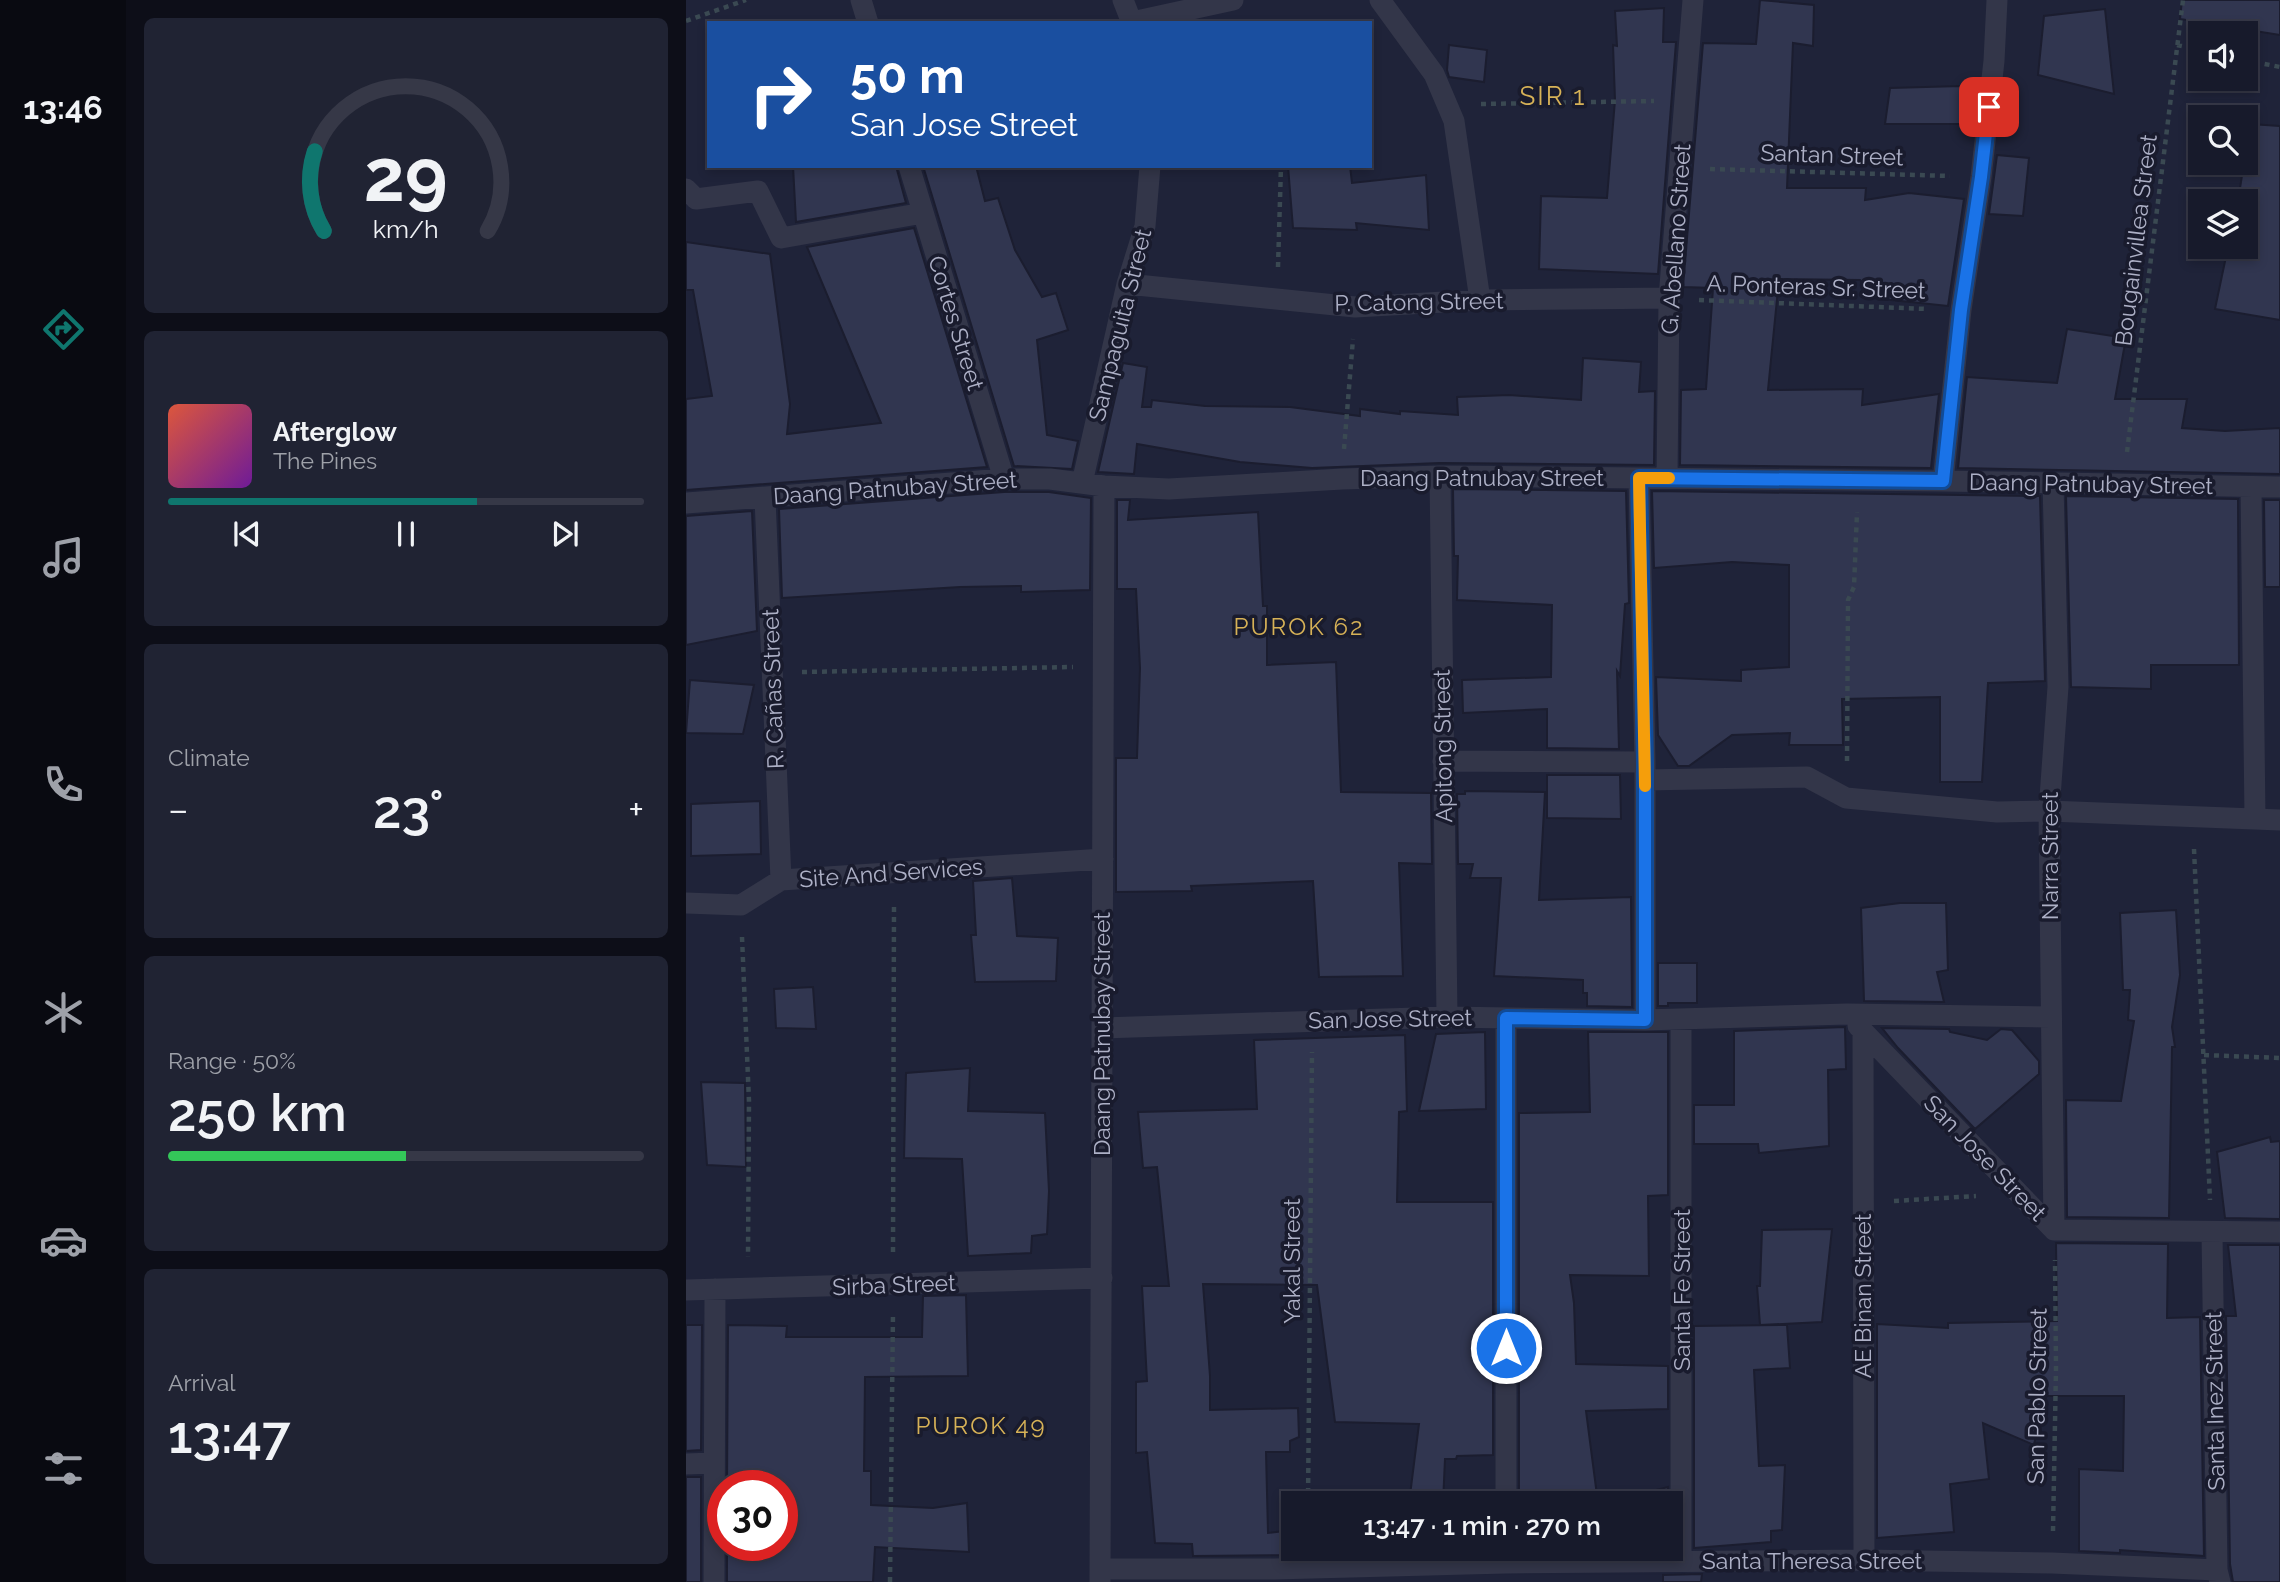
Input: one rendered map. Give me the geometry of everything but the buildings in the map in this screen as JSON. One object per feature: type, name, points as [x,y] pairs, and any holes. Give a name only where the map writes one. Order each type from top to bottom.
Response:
[{"type":"street","points":[[861,0],[867,21]]},
{"type":"street","points":[[1123,0],[1132,21]]},
{"type":"street","points":[[1137,21],[1233,0]]},
{"type":"street","points":[[1380,0],[1434,74],[1454,121],[1480,300]]},
{"type":"street","name":"G. Abellano Street","points":[[1667,478],[1670,298],[1693,0]]},
{"type":"street","points":[[1943,481],[1961,310],[1981,177],[1994,61],[1997,0]]},
{"type":"street","name":"Cortes Street","points":[[910,168],[1004,479]]},
{"type":"street","name":"Sampaguita Street","points":[[1082,483],[1128,284],[1145,226],[1150,168]]},
{"type":"street","points":[[690,197],[758,191],[781,238],[923,213]]},
{"type":"street","name":"P. Catong Street","points":[[1128,284],[1355,307],[1480,300],[1670,298]]},
{"type":"street","name":"Daang Patnubay Street","points":[[686,503],[1004,479],[1050,479],[1104,486],[1168,489],[1342,478],[1440,476],[1943,481],[2280,488]]},
{"type":"street","name":"Apitong Street","points":[[1440,476],[1447,1017]]},
{"type":"street","points":[[1639,478],[1645,771],[1645,1020]]},
{"type":"street","name":"Narra Street","points":[[2053,483],[2058,687],[2049,811],[2054,1230]]},
{"type":"street","name":"Daang Patnubay Street","points":[[1100,1576],[1104,486]]},
{"type":"street","points":[[2250,487],[2255,819]]},
{"type":"street","name":"R. Cañas Street","points":[[765,498],[781,880]]},
{"type":"street","points":[[1443,761],[1807,777],[1846,798],[1997,812],[2049,811],[2280,820]]},
{"type":"street","name":"Site And Services","points":[[741,905],[781,880],[1103,859]]},
{"type":"street","points":[[686,903],[741,905]]},
{"type":"street","name":"San Jose Street","points":[[1102,1028],[1447,1017],[1645,1020],[1847,1014],[2051,1017]]},
{"type":"street","name":"San Jose Street","points":[[1847,1014],[2054,1230],[2280,1233]]},
{"type":"street","points":[[1506,1018],[1506,1491]]},
{"type":"street","name":"Santa Fe Street","points":[[1681,1019],[1681,1491]]},
{"type":"street","name":"AE Binan Street","points":[[1863,1031],[1864,1560]]},
{"type":"street","name":"Santa Inez Street","points":[[2212,1233],[2219,1576]]},
{"type":"street","name":"Sirba Street","points":[[686,1290],[1102,1278]]},
{"type":"street","points":[[714,1582],[715,1289]]},
{"type":"street","points":[[686,1464],[713,1463]]},
{"type":"street","name":"Santa Theresa Street","points":[[1100,1576],[1417,1561]]},
{"type":"street","name":"Santa Theresa Street","points":[[1552,1561],[1652,1572],[1681,1561]]},
{"type":"street","name":"Santa Theresa Street","points":[[1683,1561],[2052,1563],[2158,1575],[2219,1576]]},
{"type":"path","points":[[686,21],[746,0]]},
{"type":"path","name":"Bougainvillea Street","points":[[2123,484],[2183,0]]},
{"type":"path","points":[[2177,45],[2188,47]]},
{"type":"path","points":[[2258,63],[2280,67]]},
{"type":"path","points":[[1447,105],[1686,101]]},
{"type":"path","points":[[1277,300],[1280,168]]},
{"type":"path","name":"Santan Street","points":[[1681,168],[1981,177]]},
{"type":"path","name":"A. Ponteras Sr. Street","points":[[1670,298],[1961,310]]},
{"type":"path","points":[[1342,478],[1355,307]]},
{"type":"path","points":[[1846,798],[1848,600],[1854,587],[1858,480]]},
{"type":"path","points":[[773,673],[1103,667]]},
{"type":"path","points":[[2193,817],[2212,1233]]},
{"type":"path","points":[[890,1582],[894,874]]},
{"type":"path","points":[[741,905],[749,1101],[747,1289]]},
{"type":"path","name":"Yakal Street","points":[[1308,1491],[1312,1020]]},
{"type":"path","points":[[2204,1055],[2280,1058]]},
{"type":"path","points":[[1862,1202],[2019,1194]]},
{"type":"path","name":"San Pablo Street","points":[[2052,1563],[2056,1368],[2054,1230]]},
{"type":"slow traffic","points":[[1645,786],[1639,478],[1669,478]]},
{"type":"district","name":"SIR 1","points":[[1553,96]]},
{"type":"district","name":"PUROK 62","points":[[1299,627]]},
{"type":"district","name":"PUROK 49","points":[[981,1426]]},
{"type":"route","points":[[1506,1348],[1506,1018],[1645,1020],[1645,762],[1639,478],[1943,481],[1961,310],[1989,107]]}]
